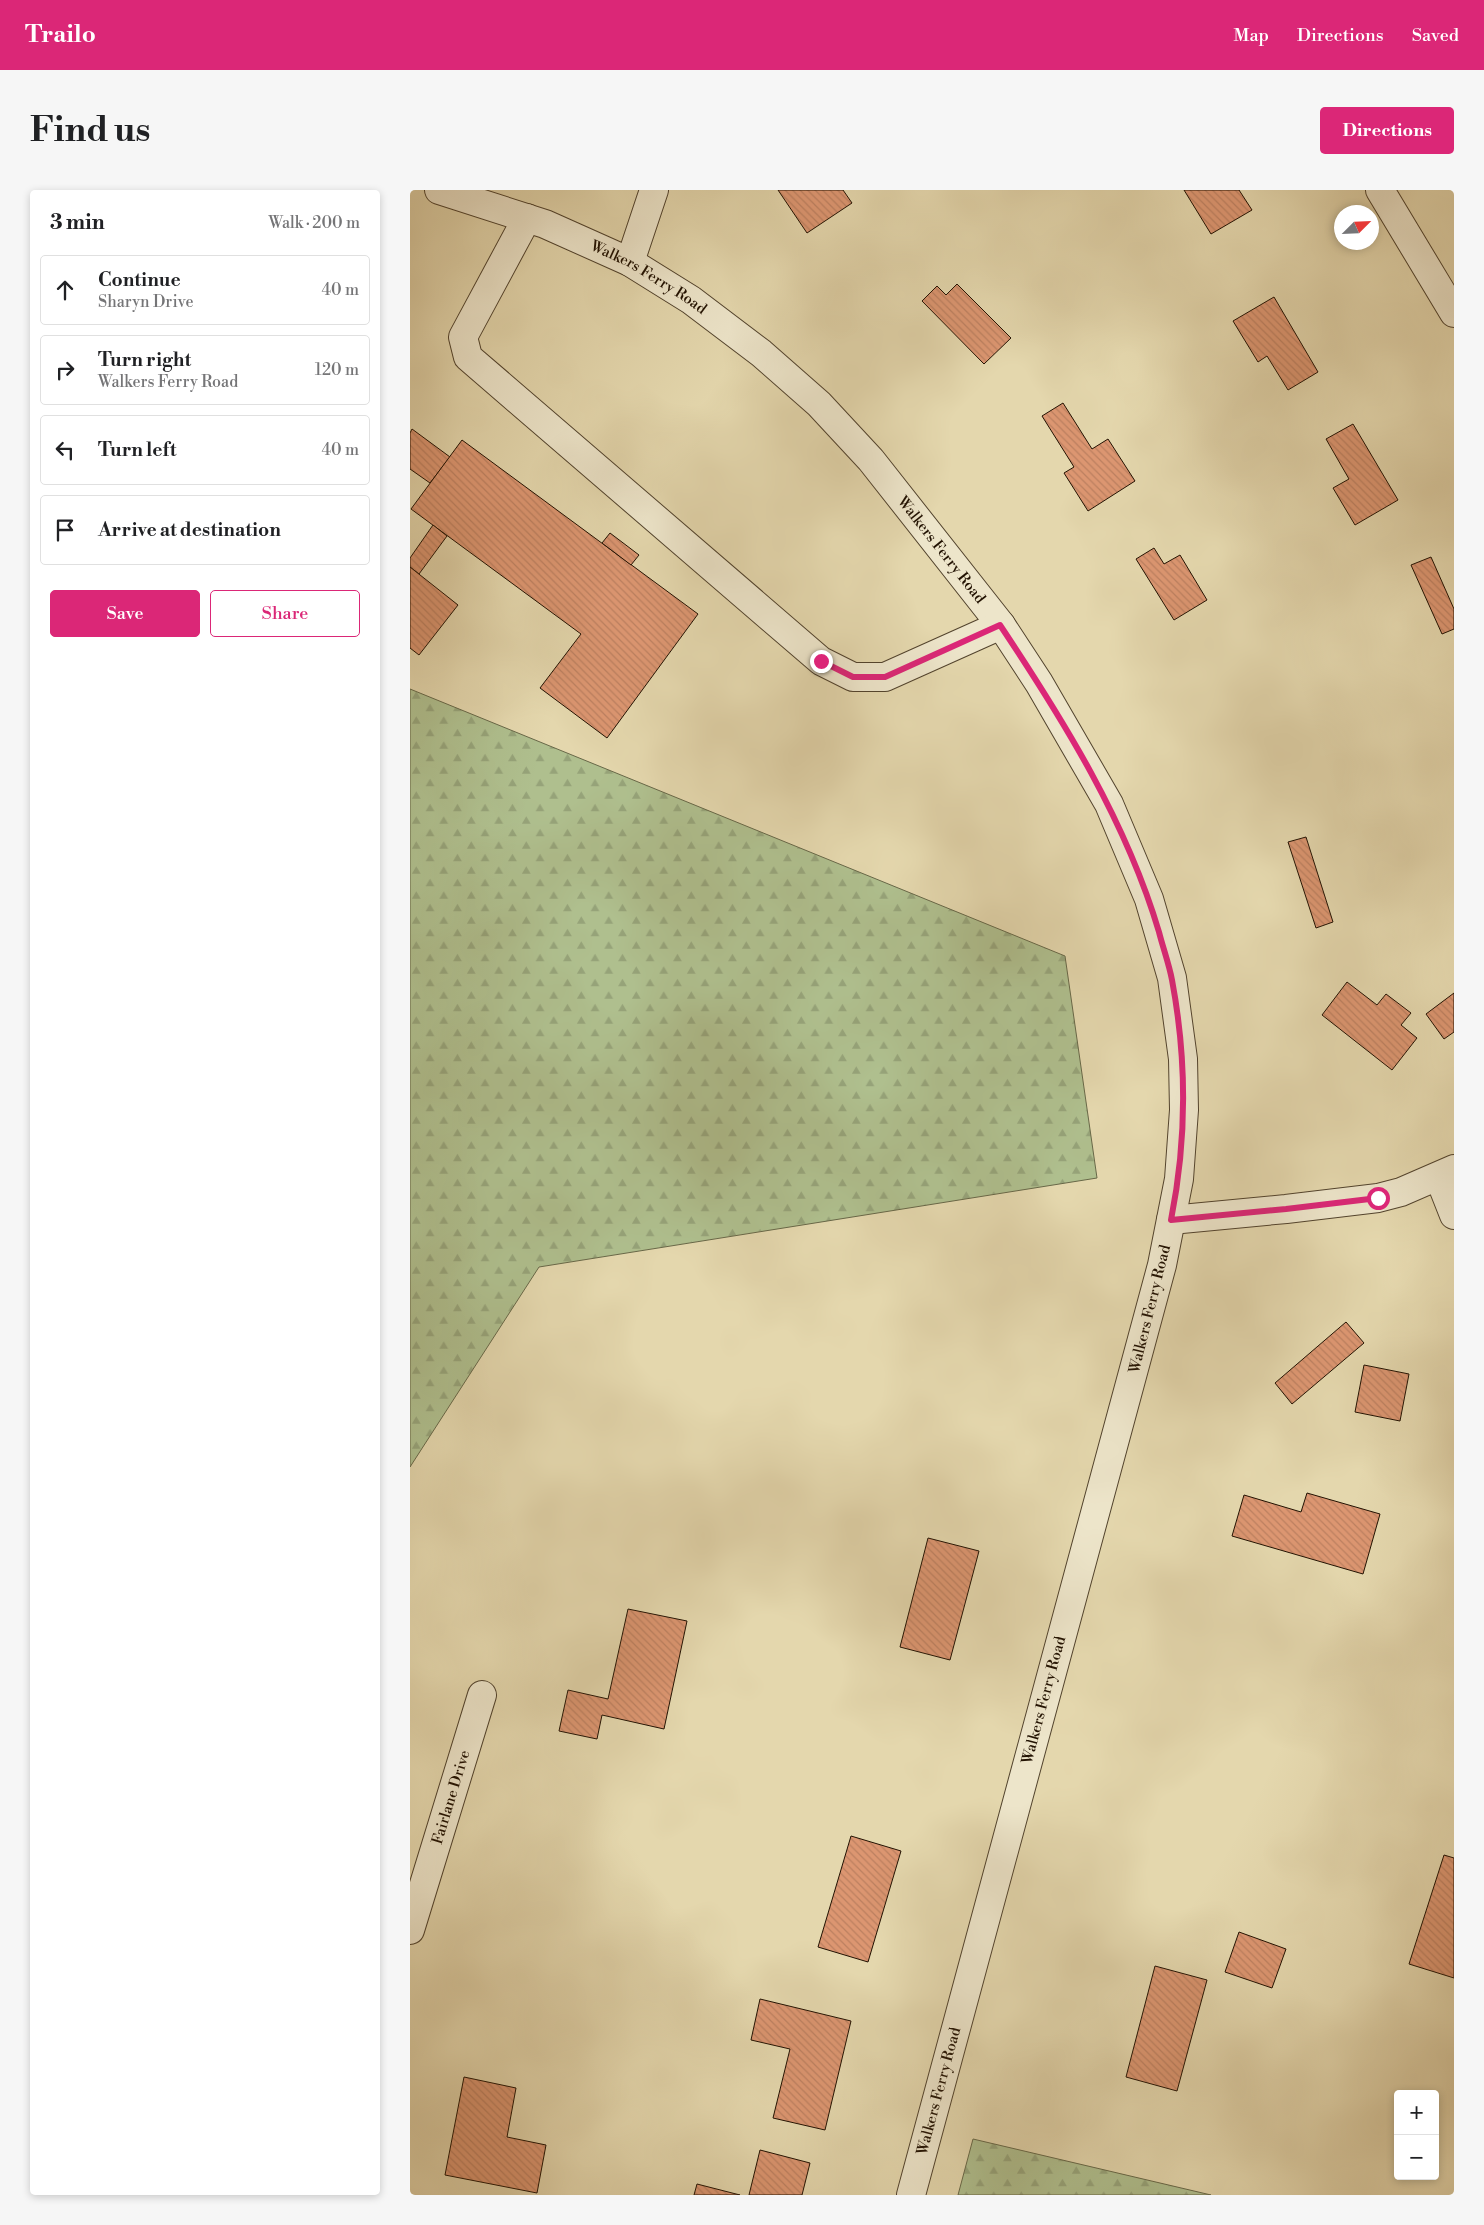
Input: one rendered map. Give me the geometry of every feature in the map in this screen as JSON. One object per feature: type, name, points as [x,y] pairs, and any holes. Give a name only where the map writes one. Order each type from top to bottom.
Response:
[{"type":"street","name":"Walkers Ferry Road","points":[[439,190],[545,224],[630,262],[691,300],[761,353],[819,404],[871,460],[1000,625],[1039,682],[1109,804],[1149,899],[1172,978],[1183,1059],[1184,1110],[1179,1179],[1162,1265],[1148,1324],[911,2195]]},
{"type":"street","points":[[630,262],[654,190]]},
{"type":"street","points":[[1380,190],[1454,313]]},
{"type":"street","points":[[526,218],[463,337],[468,357],[821,661],[853,677],[885,677],[1000,625]]},
{"type":"street","points":[[1171,1220],[1378,1198],[1401,1192],[1446,1173],[1454,1215]]},
{"type":"street","name":"Fairlane Drive","points":[[410,1930],[482,1695]]},
{"type":"green space","points":[[410,689],[1065,956],[1097,1178],[539,1267],[410,1467]]},
{"type":"green space","points":[[973,2139],[1211,2195],[958,2195]]},
{"type":"building","points":[[778,190],[843,190],[852,203],[807,233]]},
{"type":"building","points":[[1184,190],[1239,190],[1252,210],[1211,234]]},
{"type":"building","points":[[957,284],[1011,338],[984,364],[922,301],[937,286],[946,295]]},
{"type":"building","points":[[1274,297],[1318,372],[1288,390],[1267,356],[1258,362],[1233,321]]},
{"type":"building","points":[[1063,403],[1092,449],[1108,439],[1135,481],[1088,511],[1064,473],[1074,467],[1042,416]]},
{"type":"building","points":[[1353,424],[1398,500],[1355,525],[1333,488],[1349,479],[1326,439]]},
{"type":"building","points":[[412,429],[450,457],[430,483],[410,469],[410,433]]},
{"type":"building","points":[[462,440],[698,614],[607,738],[540,688],[581,634],[411,509]]},
{"type":"building","points":[[433,525],[447,536],[419,574],[410,567],[410,558]]},
{"type":"building","points":[[610,533],[639,555],[631,565],[602,543]]},
{"type":"building","points":[[1154,548],[1164,564],[1180,555],[1207,600],[1174,620],[1136,559]]},
{"type":"building","points":[[1431,557],[1454,609],[1454,629],[1442,634],[1411,565]]},
{"type":"building","points":[[410,567],[458,605],[419,655],[410,648]]},
{"type":"building","points":[[1306,837],[1333,922],[1316,928],[1288,842]]},
{"type":"building","points":[[1347,982],[1377,1005],[1386,994],[1411,1013],[1401,1025],[1417,1038],[1392,1070],[1322,1015]]},
{"type":"building","points":[[1454,993],[1454,1032],[1444,1039],[1426,1014]]},
{"type":"building","points":[[1346,1322],[1364,1343],[1292,1404],[1275,1383]]},
{"type":"building","points":[[1364,1365],[1409,1374],[1400,1421],[1355,1412]]},
{"type":"building","points":[[1307,1493],[1380,1514],[1363,1574],[1232,1536],[1244,1495],[1301,1512]]},
{"type":"building","points":[[928,1538],[979,1551],[950,1660],[900,1647]]},
{"type":"building","points":[[628,1609],[687,1621],[664,1729],[602,1715],[597,1739],[559,1731],[568,1690],[608,1699]]},
{"type":"building","points":[[851,1836],[901,1851],[868,1962],[818,1947]]},
{"type":"building","points":[[1444,1855],[1454,1858],[1454,1978],[1409,1964]]},
{"type":"building","points":[[1239,1932],[1286,1949],[1272,1988],[1225,1972]]},
{"type":"building","points":[[1155,1966],[1207,1980],[1177,2091],[1126,2077]]},
{"type":"building","points":[[760,1999],[851,2021],[825,2130],[773,2118],[790,2049],[751,2040]]},
{"type":"building","points":[[464,2077],[516,2088],[507,2137],[546,2145],[537,2193],[445,2175]]},
{"type":"building","points":[[760,2150],[810,2163],[802,2195],[749,2195]]},
{"type":"building","points":[[697,2184],[740,2195],[694,2195]]},
{"type":"route","points":[[821,661],[853,677],[885,677],[1000,625],[1039,682],[1109,804],[1149,899],[1172,978],[1183,1059],[1184,1110],[1179,1179],[1171,1220],[1378,1198]]}]
